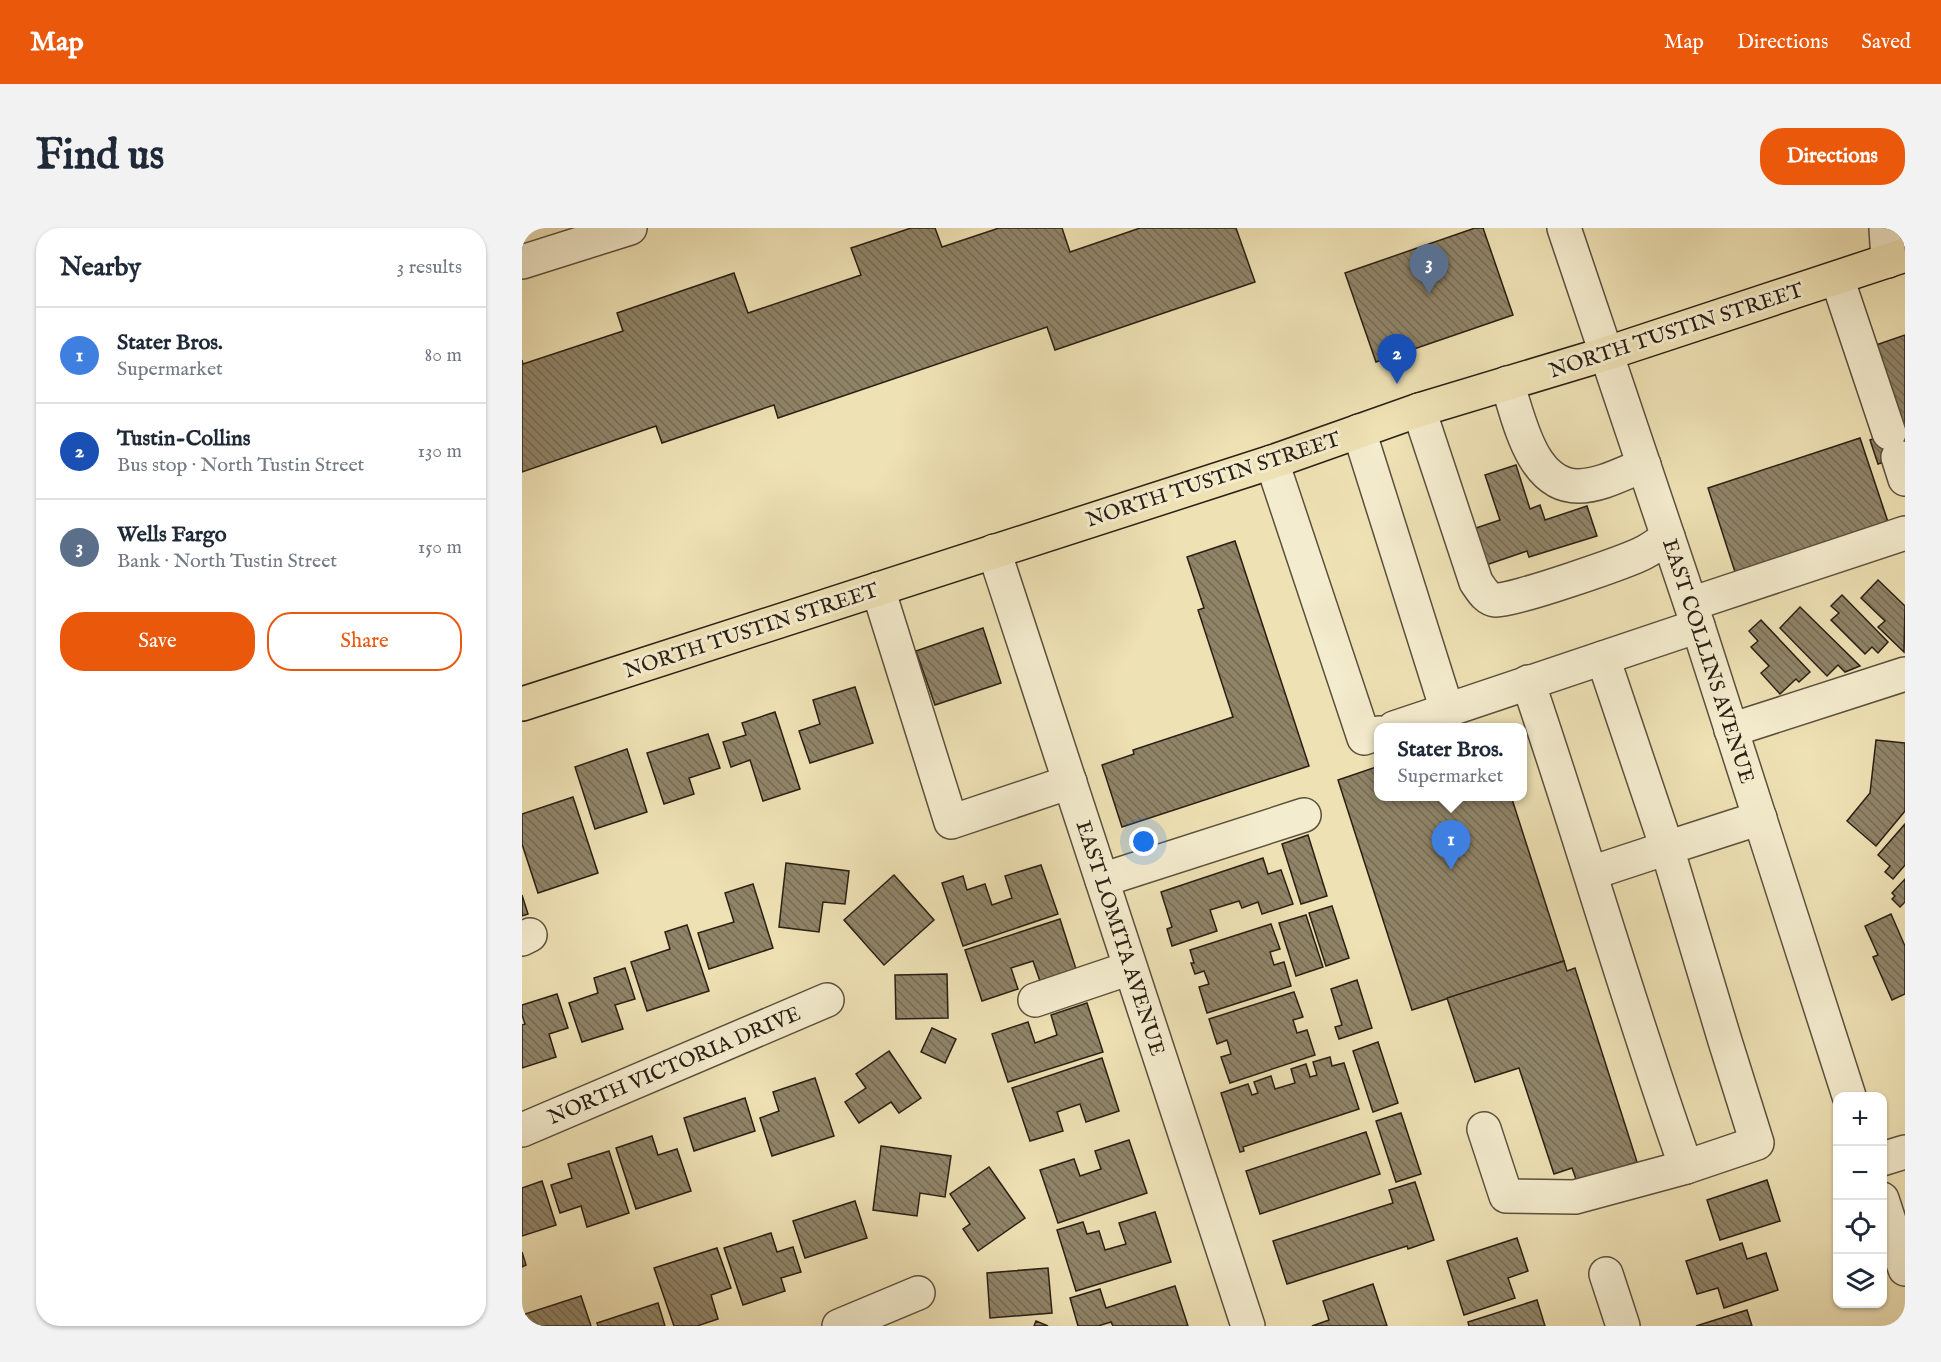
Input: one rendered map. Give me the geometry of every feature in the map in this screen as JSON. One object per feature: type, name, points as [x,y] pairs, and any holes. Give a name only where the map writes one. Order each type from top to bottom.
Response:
[{"type":"main road","name":"NORTH TUSTIN STREET","points":[[522,704],[1272,462],[1419,410],[1605,354],[1896,258]]},
{"type":"street","points":[[522,262],[630,228]]},
{"type":"street","name":"EAST COLLINS AVENUE","points":[[1564,228],[1695,615],[1848,1092]]},
{"type":"street","points":[[1886,228],[1896,258]]},
{"type":"street","points":[[1837,278],[1897,456]]},
{"type":"street","points":[[1508,383],[1526,442],[1535,459],[1546,473],[1562,484],[1578,486],[1596,483],[1644,465]]},
{"type":"street","points":[[1419,410],[1476,582],[1485,595],[1493,600],[1514,598],[1625,560],[1644,553],[1668,537]]},
{"type":"street","points":[[1359,432],[1447,710]]},
{"type":"street","points":[[1272,462],[1364,738],[1374,735]]},
{"type":"street","points":[[1409,723],[1603,658],[1695,615],[1905,533]]},
{"type":"street","name":"EAST LOMITA AVENUE","points":[[994,551],[1248,1326]]},
{"type":"street","points":[[878,589],[951,822],[1070,782]]},
{"type":"street","points":[[1484,1129],[1506,1196],[1575,1197],[1686,1167],[1757,1143],[1667,848],[1603,658]]},
{"type":"street","points":[[1731,730],[1905,674]]},
{"type":"street","points":[[1528,682],[1591,873],[1660,1095],[1686,1167]]},
{"type":"street","points":[[1102,880],[1304,815]]},
{"type":"street","points":[[1591,873],[1760,818]]},
{"type":"street","points":[[1035,1000],[1131,968]]},
{"type":"street","name":"NORTH VICTORIA DRIVE","points":[[522,1130],[826,1000]]},
{"type":"street","points":[[1887,1157],[1905,1152]]},
{"type":"street","points":[[1882,1200],[1905,1269]]},
{"type":"street","points":[[1606,1274],[1623,1326]]},
{"type":"street","points":[[839,1326],[918,1293]]},
{"type":"building","points":[[911,228],[935,228],[942,247],[999,228],[1062,228],[1070,252],[1140,228],[1236,228],[1255,282],[1055,350],[1047,327],[778,418],[774,405],[662,443],[656,426],[522,472],[522,360],[523,364],[623,331],[617,313],[734,273],[748,313],[861,275],[851,248]]},
{"type":"building","points":[[1475,228],[1483,228],[1513,315],[1376,362],[1345,273]]},
{"type":"building","points":[[1905,335],[1905,455],[1878,464],[1870,440],[1902,429],[1876,345]]},
{"type":"building","points":[[1860,438],[1889,525],[1736,575],[1708,488]]},
{"type":"building","points":[[1516,465],[1530,509],[1540,505],[1545,520],[1587,506],[1597,536],[1529,557],[1527,551],[1483,566],[1470,530],[1500,520],[1485,475]]},
{"type":"building","points":[[1235,541],[1309,766],[1122,827],[1102,765],[1134,754],[1133,750],[1233,717],[1198,610],[1204,608],[1187,557]]},
{"type":"building","points":[[1878,580],[1905,606],[1904,652],[1878,627],[1885,621],[1861,598]]},
{"type":"building","points":[[1842,595],[1888,642],[1878,653],[1872,647],[1865,654],[1831,620],[1839,613],[1831,606]]},
{"type":"building","points":[[1800,607],[1860,666],[1845,672],[1838,665],[1827,676],[1780,628]]},
{"type":"building","points":[[1761,620],[1810,672],[1799,682],[1796,679],[1780,694],[1761,673],[1769,666],[1751,647],[1758,641],[1749,631]]},
{"type":"building","points":[[983,628],[1001,683],[935,705],[916,651]]},
{"type":"building","points":[[855,687],[873,743],[810,763],[799,731],[820,724],[813,700]]},
{"type":"building","points":[[775,712],[800,789],[763,801],[750,760],[731,767],[723,742],[746,735],[742,723]]},
{"type":"building","points":[[708,734],[720,768],[689,778],[694,794],[664,804],[647,753]]},
{"type":"building","points":[[1876,740],[1905,743],[1905,811],[1876,846],[1847,821],[1870,793]]},
{"type":"building","points":[[627,749],[647,812],[595,829],[575,767]]},
{"type":"building","points":[[1374,768],[1374,801],[1513,801],[1564,961],[1412,1010],[1338,780]]},
{"type":"building","points":[[573,797],[598,873],[538,893],[522,844],[522,814]]},
{"type":"building","points":[[1905,824],[1905,865],[1893,879],[1885,872],[1890,866],[1878,855]]},
{"type":"building","points":[[1308,835],[1327,896],[1301,904],[1282,844]]},
{"type":"building","points":[[1263,858],[1268,874],[1281,870],[1293,904],[1262,914],[1258,902],[1242,908],[1239,901],[1210,910],[1217,931],[1172,946],[1167,929],[1172,927],[1161,892]]},
{"type":"building","points":[[786,863],[849,871],[845,904],[823,902],[819,932],[779,927]]},
{"type":"building","points":[[1041,865],[1058,914],[963,946],[942,883],[963,876],[967,890],[985,884],[992,905],[1012,898],[1005,876]]},
{"type":"building","points":[[894,875],[934,920],[884,965],[844,920]]},
{"type":"building","points":[[1905,879],[1905,902],[1900,907],[1892,899],[1895,896],[1892,893]]},
{"type":"building","points":[[753,884],[773,948],[709,969],[698,933],[734,922],[725,893]]},
{"type":"building","points":[[522,895],[528,914],[522,916]]},
{"type":"building","points":[[1332,906],[1349,958],[1326,966],[1309,913]]},
{"type":"building","points":[[1891,914],[1905,946],[1905,994],[1892,1000],[1873,957],[1878,955],[1865,926]]},
{"type":"building","points":[[1306,915],[1323,967],[1296,976],[1279,923]]},
{"type":"building","points":[[1060,919],[1076,969],[1040,981],[1033,961],[1011,968],[1018,989],[982,1001],[965,950]]},
{"type":"building","points":[[1271,924],[1280,949],[1270,952],[1274,965],[1284,962],[1291,986],[1207,1013],[1199,987],[1209,984],[1204,971],[1195,974],[1190,950]]},
{"type":"building","points":[[687,925],[709,991],[647,1011],[631,962],[670,949],[665,932]]},
{"type":"building","points":[[1564,961],[1567,971],[1575,968],[1637,1162],[1577,1182],[1572,1168],[1554,1174],[1519,1068],[1475,1082],[1447,998]]},
{"type":"building","points":[[625,968],[635,999],[615,1005],[623,1029],[582,1042],[569,1003],[598,993],[594,978]]},
{"type":"building","points":[[947,974],[948,1018],[896,1019],[895,975]]},
{"type":"building","points":[[1357,980],[1372,1028],[1339,1039],[1335,1027],[1342,1025],[1331,989]]},
{"type":"building","points":[[1294,992],[1303,1017],[1293,1020],[1297,1033],[1307,1030],[1315,1055],[1230,1083],[1221,1057],[1231,1054],[1227,1040],[1217,1044],[1209,1019]]},
{"type":"building","points":[[557,994],[568,1028],[549,1034],[556,1057],[522,1068],[522,1025],[525,1024],[522,1005]]},
{"type":"building","points":[[1087,1003],[1103,1052],[1008,1082],[992,1034],[1028,1022],[1035,1043],[1057,1035],[1051,1015]]},
{"type":"building","points":[[932,1028],[956,1039],[945,1063],[921,1052]]},
{"type":"building","points":[[1378,1042],[1398,1103],[1373,1112],[1353,1051]]},
{"type":"building","points":[[889,1051],[921,1098],[899,1113],[891,1102],[859,1123],[845,1102],[866,1088],[856,1074]]},
{"type":"building","points":[[1330,1057],[1332,1066],[1344,1063],[1359,1109],[1243,1147],[1244,1151],[1240,1152],[1221,1093],[1248,1084],[1252,1095],[1258,1093],[1254,1082],[1271,1076],[1275,1089],[1295,1083],[1291,1069],[1306,1064],[1310,1077],[1317,1075],[1313,1062]]},
{"type":"building","points":[[1102,1058],[1119,1111],[1086,1122],[1080,1104],[1057,1112],[1063,1131],[1030,1141],[1012,1088]]},
{"type":"building","points":[[815,1078],[834,1136],[772,1156],[760,1118],[779,1111],[773,1092]]},
{"type":"building","points":[[745,1098],[755,1131],[694,1151],[684,1118]]},
{"type":"building","points":[[1401,1113],[1421,1174],[1396,1182],[1376,1121]]},
{"type":"building","points":[[1366,1132],[1380,1174],[1260,1214],[1246,1171]]},
{"type":"building","points":[[652,1136],[658,1155],[677,1149],[691,1191],[636,1209],[616,1148]]},
{"type":"building","points":[[1129,1140],[1147,1193],[1058,1223],[1040,1170],[1074,1159],[1080,1176],[1101,1169],[1095,1151]]},
{"type":"building","points":[[881,1146],[951,1156],[945,1197],[920,1193],[917,1216],[873,1210]]},
{"type":"building","points":[[609,1151],[629,1213],[587,1227],[581,1206],[560,1213],[551,1185],[572,1178],[568,1164]]},
{"type":"building","points":[[989,1167],[1025,1218],[978,1251],[963,1229],[970,1224],[950,1194]]},
{"type":"building","points":[[1767,1180],[1780,1221],[1720,1240],[1707,1200]]},
{"type":"building","points":[[542,1181],[556,1225],[522,1236],[522,1188]]},
{"type":"building","points":[[1415,1182],[1434,1240],[1408,1249],[1407,1246],[1287,1284],[1273,1241],[1393,1203],[1389,1190]]},
{"type":"building","points":[[855,1201],[867,1238],[805,1258],[793,1221]]},
{"type":"building","points":[[1155,1212],[1171,1262],[1076,1291],[1057,1230],[1083,1222],[1087,1234],[1099,1231],[1105,1250],[1126,1244],[1119,1223]]},
{"type":"building","points":[[771,1233],[777,1252],[793,1247],[801,1272],[781,1278],[785,1291],[743,1305],[724,1248]]},
{"type":"building","points":[[1517,1238],[1528,1271],[1508,1278],[1515,1298],[1464,1315],[1447,1261]]},
{"type":"building","points":[[1742,1243],[1747,1259],[1766,1253],[1778,1290],[1724,1308],[1718,1288],[1697,1294],[1686,1261]]},
{"type":"building","points":[[717,1248],[731,1288],[711,1295],[718,1319],[697,1326],[674,1326],[654,1268]]},
{"type":"building","points":[[522,1252],[526,1265],[522,1267]]},
{"type":"building","points":[[1048,1268],[1052,1313],[990,1318],[987,1273]]},
{"type":"building","points":[[1373,1284],[1387,1326],[1312,1326],[1329,1320],[1323,1301]]},
{"type":"building","points":[[1175,1286],[1188,1326],[1113,1326],[1111,1322],[1098,1326],[1078,1326],[1070,1298],[1100,1289],[1106,1308]]},
{"type":"building","points":[[581,1296],[591,1326],[522,1326],[522,1315]]},
{"type":"building","points":[[1537,1300],[1545,1326],[1469,1326],[1468,1322]]},
{"type":"building","points":[[658,1303],[665,1326],[598,1326],[597,1323]]},
{"type":"building","points":[[1747,1310],[1752,1326],[1696,1326]]},
{"type":"building","points":[[1036,1321],[1048,1326],[1034,1326]]},
{"type":"place","name":"Wells Fargo","points":[[1429,294]]},
{"type":"place","name":"Tustin-Collins","points":[[1397,384]]},
{"type":"place","name":"Stater Bros.","points":[[1451,870]]}]
